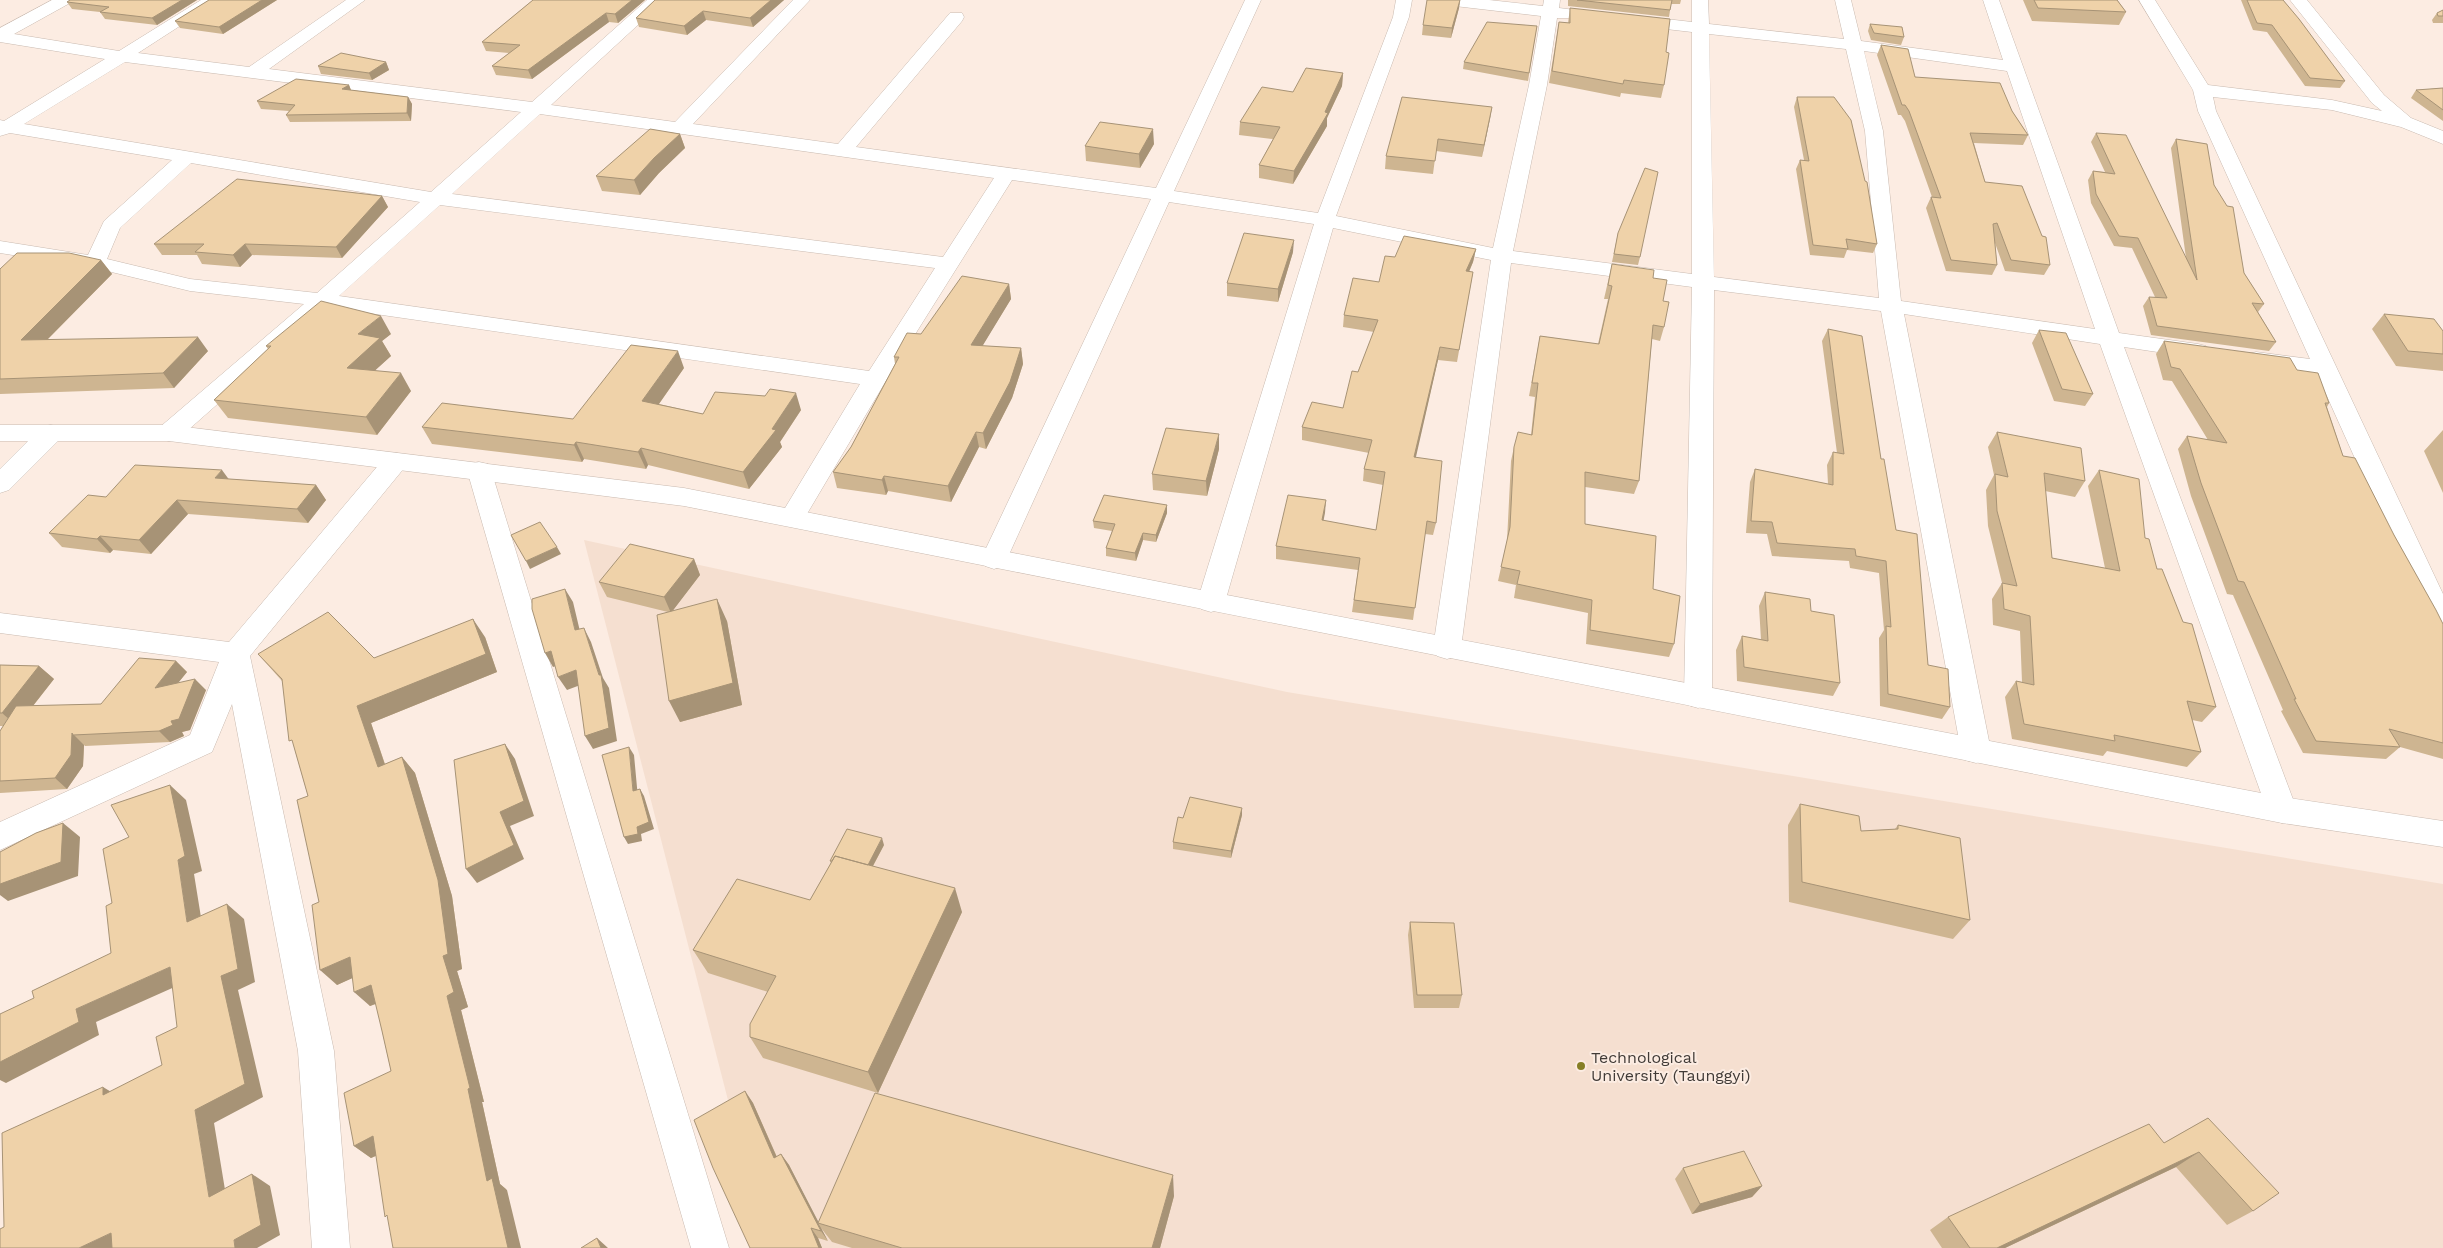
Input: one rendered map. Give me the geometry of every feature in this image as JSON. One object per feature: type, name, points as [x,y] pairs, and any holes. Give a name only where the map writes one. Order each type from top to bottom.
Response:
[{"type":"street","points":[[0,36],[64,0]]},
{"type":"street","points":[[3,128],[212,0]]},
{"type":"street","points":[[255,71],[357,0]]},
{"type":"street","points":[[169,434],[322,300],[657,0]]},
{"type":"street","points":[[679,128],[802,0]]},
{"type":"street","points":[[994,559],[1253,0]]},
{"type":"street","points":[[1211,602],[1325,220],[1400,17],[1404,0]]},
{"type":"street","points":[[1446,0],[1552,6],[1589,16]]},
{"type":"street","points":[[1698,697],[1703,281],[1702,28],[1700,0]]},
{"type":"street","points":[[1843,0],[1874,131],[1890,306],[1976,751]]},
{"type":"street","points":[[1992,0],[2110,339],[2282,810]]},
{"type":"street","points":[[2147,0],[2202,90],[2207,111],[2443,623]]},
{"type":"street","points":[[2298,0],[2378,100],[2407,123]]},
{"type":"street","points":[[1447,648],[1502,256],[1552,6]]},
{"type":"street","points":[[843,150],[956,17]]},
{"type":"street","points":[[1617,19],[1854,45],[2015,66]]},
{"type":"street","points":[[0,36],[120,56],[255,71],[536,108],[1162,195],[1325,220],[1502,256],[1890,306],[2110,339],[2326,368]]},
{"type":"street","points":[[2202,90],[2332,105],[2407,123],[2443,138]]},
{"type":"street","points":[[2332,105],[2378,100]]},
{"type":"street","points":[[3,128],[434,198],[950,264]]},
{"type":"street","points":[[95,262],[111,224],[187,157]]},
{"type":"street","points":[[792,518],[875,379],[1007,173]]},
{"type":"street","points":[[0,246],[95,262],[190,284],[322,300],[875,379]]},
{"type":"street","points":[[0,433],[169,434],[479,470],[684,497],[1211,602],[2282,810],[2443,834]]},
{"type":"street","points":[[0,484],[51,433]]},
{"type":"street","points":[[0,837],[202,743],[236,654],[396,461]]},
{"type":"street","points":[[479,470],[710,1248]]},
{"type":"street","points":[[0,623],[236,654]]},
{"type":"street","points":[[236,654],[316,1051],[331,1248]]},
{"type":"shaded area","name":"Technological University (Taunggyi)","points":[[584,540],[1287,692],[2443,884],[2443,1248],[766,1248]]},
{"type":"building","points":[[70,0],[182,0],[152,18],[100,12],[109,7],[67,2]]},
{"type":"building","points":[[209,0],[262,0],[219,27],[175,21]]},
{"type":"building","points":[[533,0],[632,0],[615,14],[606,13],[528,70],[492,66],[520,45],[482,42]]},
{"type":"building","points":[[655,0],[771,0],[750,18],[703,11],[684,26],[636,18]]},
{"type":"building","points":[[1427,0],[1460,0],[1452,28],[1423,25]]},
{"type":"building","points":[[1577,0],[1672,0],[1670,10]]},
{"type":"building","points":[[2034,0],[2117,0],[2126,12],[2038,8]]},
{"type":"building","points":[[2247,0],[2283,0],[2345,81],[2310,78],[2272,25],[2257,23]]},
{"type":"building","points":[[1570,8],[1670,19],[1666,52],[1669,53],[1664,85],[1624,80],[1623,84],[1552,71],[1559,22],[1570,23]]},
{"type":"building","points":[[2443,10],[2443,16],[2438,16],[2437,13]]},
{"type":"building","points":[[1487,22],[1537,26],[1529,73],[1464,62]]},
{"type":"building","points":[[1870,24],[1902,27],[1904,37],[1874,33]]},
{"type":"building","points":[[1881,45],[1908,49],[1915,77],[2000,83],[2012,111],[2028,135],[1970,133],[1985,182],[2022,186],[2042,236],[2046,237],[2050,265],[2011,260],[1997,223],[1993,224],[1997,265],[1951,260],[1931,197],[1941,198],[1909,111],[1905,105],[1902,105]]},
{"type":"building","points":[[341,53],[386,62],[369,73],[318,66]]},
{"type":"building","points":[[1306,68],[1343,73],[1325,112],[1328,113],[1294,171],[1259,165],[1280,127],[1240,122],[1262,87],[1293,92]]},
{"type":"building","points":[[296,79],[349,85],[342,89],[408,97],[407,113],[286,115],[295,105],[257,101]]},
{"type":"building","points":[[2443,88],[2443,110],[2416,90]]},
{"type":"building","points":[[1402,97],[1492,107],[1484,145],[1438,139],[1435,161],[1386,156]]},
{"type":"building","points":[[1797,97],[1834,97],[1851,120],[1865,181],[1867,182],[1877,244],[1846,239],[1848,249],[1813,245],[1800,160],[1809,161]]},
{"type":"building","points":[[1100,122],[1153,129],[1139,154],[1085,146]]},
{"type":"building","points":[[650,129],[680,134],[634,180],[596,176]]},
{"type":"building","points":[[2096,133],[2126,135],[2197,280],[2176,139],[2207,144],[2214,185],[2227,206],[2233,207],[2244,273],[2264,304],[2252,303],[2276,342],[2157,326],[2149,297],[2167,298],[2138,238],[2119,236],[2096,194],[2093,171],[2115,174]]},
{"type":"building","points":[[1645,168],[1658,172],[1640,257],[1614,254],[1618,233]]},
{"type":"building","points":[[237,179],[382,196],[336,247],[245,244],[233,255],[195,252],[204,244],[154,244]]},
{"type":"building","points":[[1244,233],[1294,240],[1278,289],[1227,283]]},
{"type":"building","points":[[1404,236],[1476,249],[1466,271],[1473,272],[1459,350],[1440,347],[1414,457],[1442,461],[1436,523],[1427,521],[1415,608],[1354,600],[1360,558],[1276,546],[1288,495],[1326,500],[1322,520],[1376,530],[1385,472],[1364,469],[1372,440],[1302,427],[1312,402],[1343,408],[1352,371],[1358,372],[1378,320],[1344,315],[1353,278],[1379,282],[1385,256],[1395,257]]},
{"type":"building","points":[[17,253],[69,253],[101,260],[21,340],[198,337],[163,373],[0,379],[0,269]]},
{"type":"building","points":[[1612,264],[1654,270],[1653,278],[1667,280],[1663,301],[1669,302],[1664,327],[1653,325],[1639,481],[1585,472],[1585,524],[1656,536],[1653,589],[1680,596],[1674,644],[1590,630],[1592,600],[1517,584],[1520,571],[1501,567],[1510,527],[1514,447],[1518,432],[1532,435],[1538,383],[1532,383],[1540,336],[1599,344],[1612,286],[1608,285]]},
{"type":"building","points":[[962,276],[1009,284],[971,345],[1021,348],[1010,382],[983,433],[976,432],[948,486],[884,476],[882,480],[833,472],[851,447],[899,357],[894,357],[907,333],[921,334]]},
{"type":"building","points":[[321,301],[381,316],[358,334],[380,338],[347,368],[401,373],[366,417],[214,400],[271,346],[266,346]]},
{"type":"building","points":[[2384,314],[2434,319],[2443,331],[2443,354],[2408,351]]},
{"type":"building","points":[[1828,329],[1862,336],[1881,459],[1884,459],[1896,530],[1917,534],[1928,665],[1948,669],[1950,707],[1888,694],[1886,626],[1891,627],[1886,561],[1856,556],[1855,549],[1777,543],[1772,522],[1751,521],[1755,469],[1833,485],[1833,452],[1844,454]]},
{"type":"building","points":[[2039,330],[2066,333],[2093,394],[2062,389]]},
{"type":"building","points":[[2164,341],[2290,358],[2297,370],[2318,373],[2329,403],[2325,403],[2343,456],[2355,458],[2394,535],[2443,624],[2443,743],[2389,729],[2400,747],[2316,741],[2294,699],[2296,699],[2244,582],[2238,581],[2201,483],[2187,436],[2227,443],[2180,369],[2171,367]]},
{"type":"building","points":[[631,345],[678,351],[642,401],[703,414],[715,392],[765,396],[770,389],[796,393],[772,429],[776,430],[743,472],[641,448],[638,452],[576,442],[574,445],[422,427],[442,403],[573,419]]},
{"type":"building","points":[[1166,428],[1219,434],[1206,481],[1152,474]]},
{"type":"building","points":[[1997,432],[2081,448],[2085,481],[2044,473],[2052,558],[2120,571],[2099,470],[2139,479],[2145,538],[2149,539],[2157,569],[2162,569],[2183,622],[2192,624],[2216,707],[2187,701],[2201,752],[2114,735],[2115,741],[2024,724],[2016,681],[2034,685],[2030,616],[2004,609],[2002,583],[2017,586],[1997,511],[1995,474],[2008,477]]},
{"type":"building","points":[[135,465],[222,470],[215,478],[316,485],[297,509],[177,500],[139,540],[100,536],[97,539],[49,533],[88,495],[106,497]]},
{"type":"building","points":[[1104,495],[1167,505],[1156,535],[1143,533],[1135,553],[1106,548],[1115,524],[1093,521]]},
{"type":"building","points":[[540,522],[557,547],[526,561],[511,535]]},
{"type":"building","points":[[630,544],[694,559],[664,597],[599,582]]},
{"type":"building","points":[[565,589],[575,630],[584,628],[599,675],[601,675],[609,728],[585,736],[576,670],[558,677],[551,651],[545,653],[532,609],[532,599]]},
{"type":"building","points":[[1765,592],[1810,599],[1811,611],[1834,615],[1840,683],[1744,667],[1742,636],[1768,641]]},
{"type":"building","points":[[717,599],[733,683],[669,701],[657,615]]},
{"type":"building","points":[[328,612],[374,658],[473,619],[486,654],[357,706],[378,767],[402,757],[438,880],[448,954],[443,956],[454,992],[447,996],[470,1088],[468,1089],[487,1181],[492,1178],[508,1248],[393,1248],[387,1215],[385,1217],[373,1136],[354,1146],[344,1093],[391,1071],[371,985],[354,992],[350,957],[320,970],[312,905],[319,902],[297,800],[308,796],[292,740],[289,741],[282,679],[258,654]]},
{"type":"building","points":[[139,658],[176,661],[155,688],[195,679],[179,719],[171,721],[173,725],[159,731],[73,735],[72,733],[71,755],[55,778],[0,781],[0,731],[16,706],[101,704]]},
{"type":"building","points":[[0,665],[39,666],[2,713],[0,713]]},
{"type":"building","points":[[505,744],[524,801],[500,812],[514,845],[466,869],[454,760]]},
{"type":"building","points":[[629,747],[633,791],[640,789],[649,822],[637,827],[638,834],[624,837],[602,755]]},
{"type":"building","points":[[170,785],[185,856],[178,860],[187,922],[227,904],[238,969],[221,976],[245,1084],[195,1110],[209,1197],[252,1174],[261,1225],[234,1240],[235,1248],[112,1248],[111,1233],[79,1248],[0,1248],[0,1229],[4,1227],[2,1133],[103,1087],[103,1095],[162,1065],[156,1037],[177,1027],[170,967],[76,1009],[79,1022],[0,1062],[0,1014],[34,998],[32,991],[111,953],[106,906],[112,903],[103,849],[129,837],[111,805]]},
{"type":"building","points":[[1190,797],[1242,808],[1231,851],[1173,842],[1178,817],[1183,818]]},
{"type":"building","points":[[1800,804],[1859,816],[1861,831],[1898,829],[1898,825],[1960,838],[1970,920],[1802,882]]},
{"type":"building","points":[[63,823],[61,862],[0,884],[0,852],[36,833]]},
{"type":"building","points":[[847,829],[882,838],[868,865],[835,856],[830,861]]},
{"type":"building","points":[[835,856],[955,888],[868,1072],[750,1037],[750,1024],[776,976],[693,950],[737,879],[810,900]]},
{"type":"building","points":[[1410,922],[1454,923],[1462,995],[1417,995]]},
{"type":"building","points":[[745,1091],[774,1158],[781,1154],[821,1231],[811,1228],[819,1248],[750,1248],[713,1168],[694,1120]]},
{"type":"building","points":[[875,1093],[1173,1175],[1152,1248],[902,1248],[818,1223]]},
{"type":"building","points":[[2208,1118],[2279,1193],[2253,1211],[2199,1152],[1997,1248],[1970,1248],[1948,1217],[2149,1124],[2164,1143]]},
{"type":"building","points":[[1744,1151],[1762,1186],[1700,1204],[1683,1168]]},
{"type":"building","points":[[597,1238],[601,1248],[581,1248]]},
{"type":"place","name":"Technological University (Taunggyi)","points":[[1581,1066]]}]
